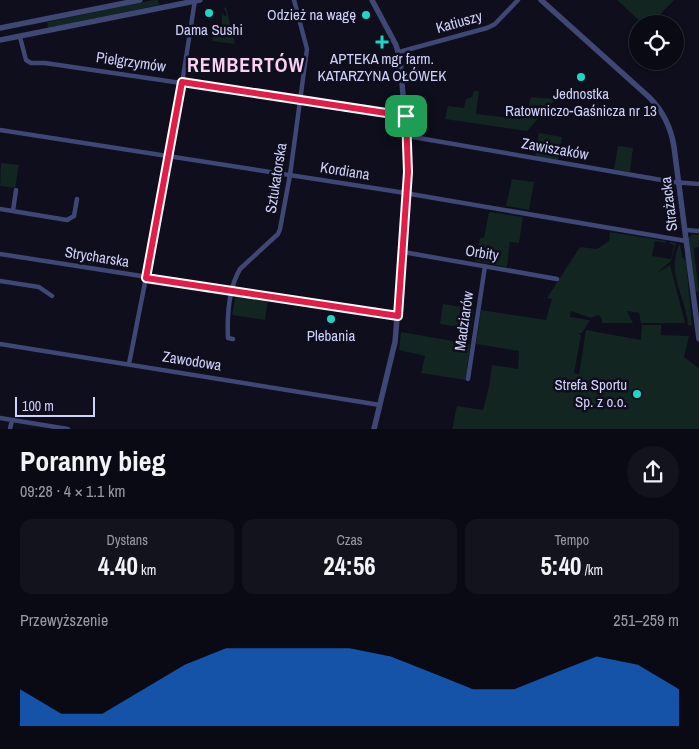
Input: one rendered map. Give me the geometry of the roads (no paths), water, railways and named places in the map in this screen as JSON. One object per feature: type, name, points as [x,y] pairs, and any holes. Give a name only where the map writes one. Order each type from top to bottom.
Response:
[{"type":"street","points":[[0,28],[140,0]]},
{"type":"street","points":[[0,40],[197,0],[170,157],[129,364]]},
{"type":"street","name":"Sztukatorska","points":[[233,339],[228,338],[227,316],[232,292],[240,269],[280,232],[290,176],[307,49],[294,0]]},
{"type":"street","points":[[372,0],[399,52],[407,136],[407,193],[398,316],[393,358],[374,429]]},
{"type":"street","name":"Katiuszy","points":[[399,52],[491,26],[518,0]]},
{"type":"street","name":"Strażacka","points":[[541,0],[659,108],[673,139],[699,339]]},
{"type":"street","name":"Pielgrzymów","points":[[20,37],[26,60],[31,63],[45,63],[182,82],[406,116]]},
{"type":"street","name":"Kordiana","points":[[0,130],[407,193],[686,240]]},
{"type":"street","name":"Zawiszaków","points":[[407,136],[699,184]]},
{"type":"street","points":[[13,210],[16,190]]},
{"type":"street","points":[[0,208],[67,220],[74,216],[77,199]]},
{"type":"street","points":[[685,230],[699,231]]},
{"type":"street","name":"Orbity","points":[[403,252],[557,279]]},
{"type":"street","name":"Strycharska","points":[[0,254],[232,292],[398,316]]},
{"type":"street","name":"Madziarów","points":[[468,379],[485,266]]},
{"type":"street","points":[[0,281],[39,287],[52,296]]},
{"type":"street","name":"Zawodowa","points":[[0,344],[380,406]]},
{"type":"street","points":[[0,418],[68,429]]},
{"type":"street","points":[[10,429],[12,420]]},
{"type":"place","name":"Dama Sushi","points":[[209,13]]},
{"type":"place","name":"Odzież na wagę","points":[[366,15]]},
{"type":"place","name":"APTEKA mgr farm. KATARZYNA OŁÓWEK","points":[[382,42]]},
{"type":"place","name":"Jednostka Ratowniczo-Gaśnicza nr 13","points":[[581,77]]},
{"type":"place","name":"Plebania","points":[[331,319]]},
{"type":"place","name":"Strefa Sportu Sp. z o.o.","points":[[637,394]]},
{"type":"district","name":"REMBERTÓW","points":[[246,65]]}]
